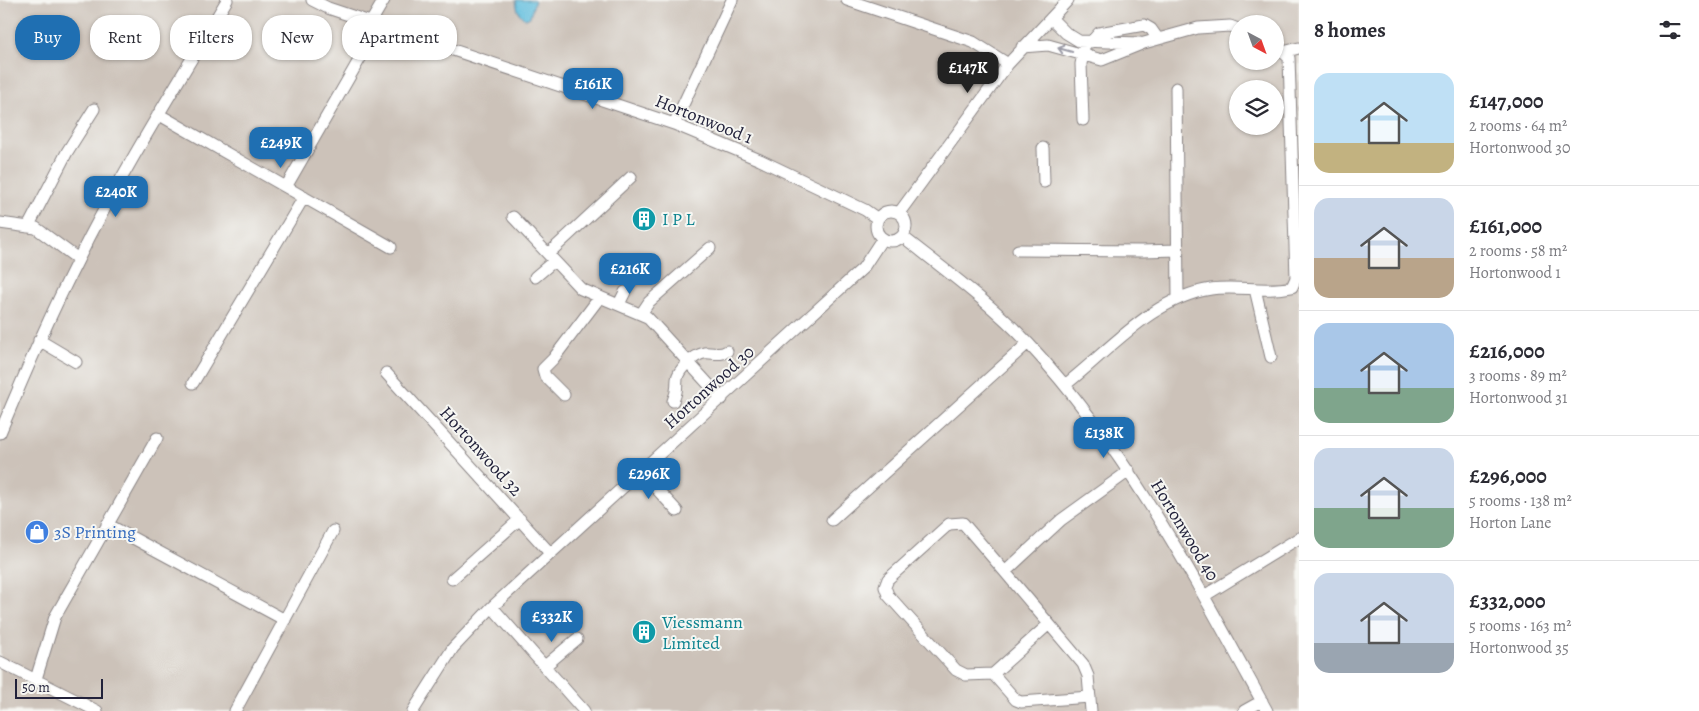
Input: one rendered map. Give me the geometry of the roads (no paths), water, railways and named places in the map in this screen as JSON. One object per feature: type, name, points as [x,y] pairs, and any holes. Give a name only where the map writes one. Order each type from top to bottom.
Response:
[{"type":"street","points":[[0,433],[39,340],[78,259],[158,114],[227,0]]},
{"type":"street","name":"Hortonwood 1","points":[[312,0],[352,15]]},
{"type":"street","points":[[375,15],[384,0]]},
{"type":"street","points":[[674,124],[732,0]]},
{"type":"street","points":[[847,0],[974,42],[1008,64]]},
{"type":"street","points":[[899,213],[966,118],[1008,64],[1068,0]]},
{"type":"street","points":[[1051,18],[1066,33],[1085,42],[1144,43]]},
{"type":"street","points":[[1085,42],[1099,33],[1144,25],[1151,29],[1158,39]]},
{"type":"street","points":[[1022,47],[1048,45],[1102,60],[1144,43],[1198,28],[1229,26]]},
{"type":"street","points":[[1083,120],[1081,64],[1085,42]]},
{"type":"street","points":[[1284,48],[1299,48]]},
{"type":"street","name":"Hortonwood 1","points":[[457,51],[674,124],[760,160],[865,210],[878,219]]},
{"type":"street","points":[[1065,385],[1158,308],[1178,298],[1212,289],[1295,291],[1290,83],[1288,58],[1284,54]]},
{"type":"street","points":[[286,187],[359,60]]},
{"type":"street","points":[[1176,88],[1178,298]]},
{"type":"street","points":[[28,227],[68,152],[94,109]]},
{"type":"street","points":[[158,114],[391,247]]},
{"type":"street","points":[[1043,148],[1044,182]]},
{"type":"street","points":[[535,278],[551,258],[631,177]]},
{"type":"street","points":[[193,383],[304,197]]},
{"type":"street","points":[[885,212],[899,213],[903,217],[906,227],[902,236],[891,242],[882,239],[877,232],[878,219],[885,212]]},
{"type":"street","points":[[513,217],[580,289],[647,317],[688,365],[722,399]]},
{"type":"street","points":[[0,223],[36,228],[78,259]]},
{"type":"street","name":"Hortonwood 40","points":[[902,236],[956,278],[1028,342],[1089,413],[1129,471],[1204,596],[1265,706]]},
{"type":"street","name":"Hortonwood 30","points":[[413,711],[454,648],[492,607],[550,552],[722,399],[863,268],[882,239]]},
{"type":"street","points":[[641,314],[649,302],[710,248]]},
{"type":"street","points":[[1018,250],[1142,252],[1178,250]]},
{"type":"street","points":[[1254,290],[1271,358]]},
{"type":"street","points":[[618,304],[624,292]]},
{"type":"street","points":[[564,394],[545,376],[543,369],[553,359],[600,297]]},
{"type":"street","points":[[39,340],[76,362]]},
{"type":"street","points":[[832,520],[1028,342]]},
{"type":"street","points":[[673,401],[679,390],[677,379],[681,370],[699,354],[723,354],[727,351]]},
{"type":"street","name":"Hortonwood 32","points":[[386,373],[550,552]]},
{"type":"street","points":[[36,679],[55,617],[157,438]]},
{"type":"street","points":[[1005,572],[1061,520],[1129,471]]},
{"type":"street","points":[[641,472],[677,511]]},
{"type":"street","points":[[452,579],[520,519]]},
{"type":"street","points":[[1049,624],[993,674],[960,674],[888,595],[885,587],[888,579],[949,524],[958,522],[964,524],[1005,572],[1083,664],[1088,676],[1091,711]]},
{"type":"street","points":[[107,524],[285,620]]},
{"type":"street","points":[[235,711],[333,531]]},
{"type":"street","points":[[1204,596],[1299,538]]},
{"type":"street","points":[[492,607],[584,711]]},
{"type":"street","points":[[545,666],[577,639]]},
{"type":"street","points":[[0,662],[36,679],[84,708],[97,711]]},
{"type":"street","points":[[993,674],[1016,700],[1021,702],[1090,697]]},
{"type":"street","points":[[1244,711],[1265,706]]},
{"type":"water","points":[[516,0],[535,0],[530,17],[526,19],[521,16],[517,9]]},
{"type":"place","name":"I P L","points":[[644,219]]},
{"type":"place","name":"3S Printing","points":[[37,532]]},
{"type":"place","name":"Viessmann Limited","points":[[644,632]]}]
